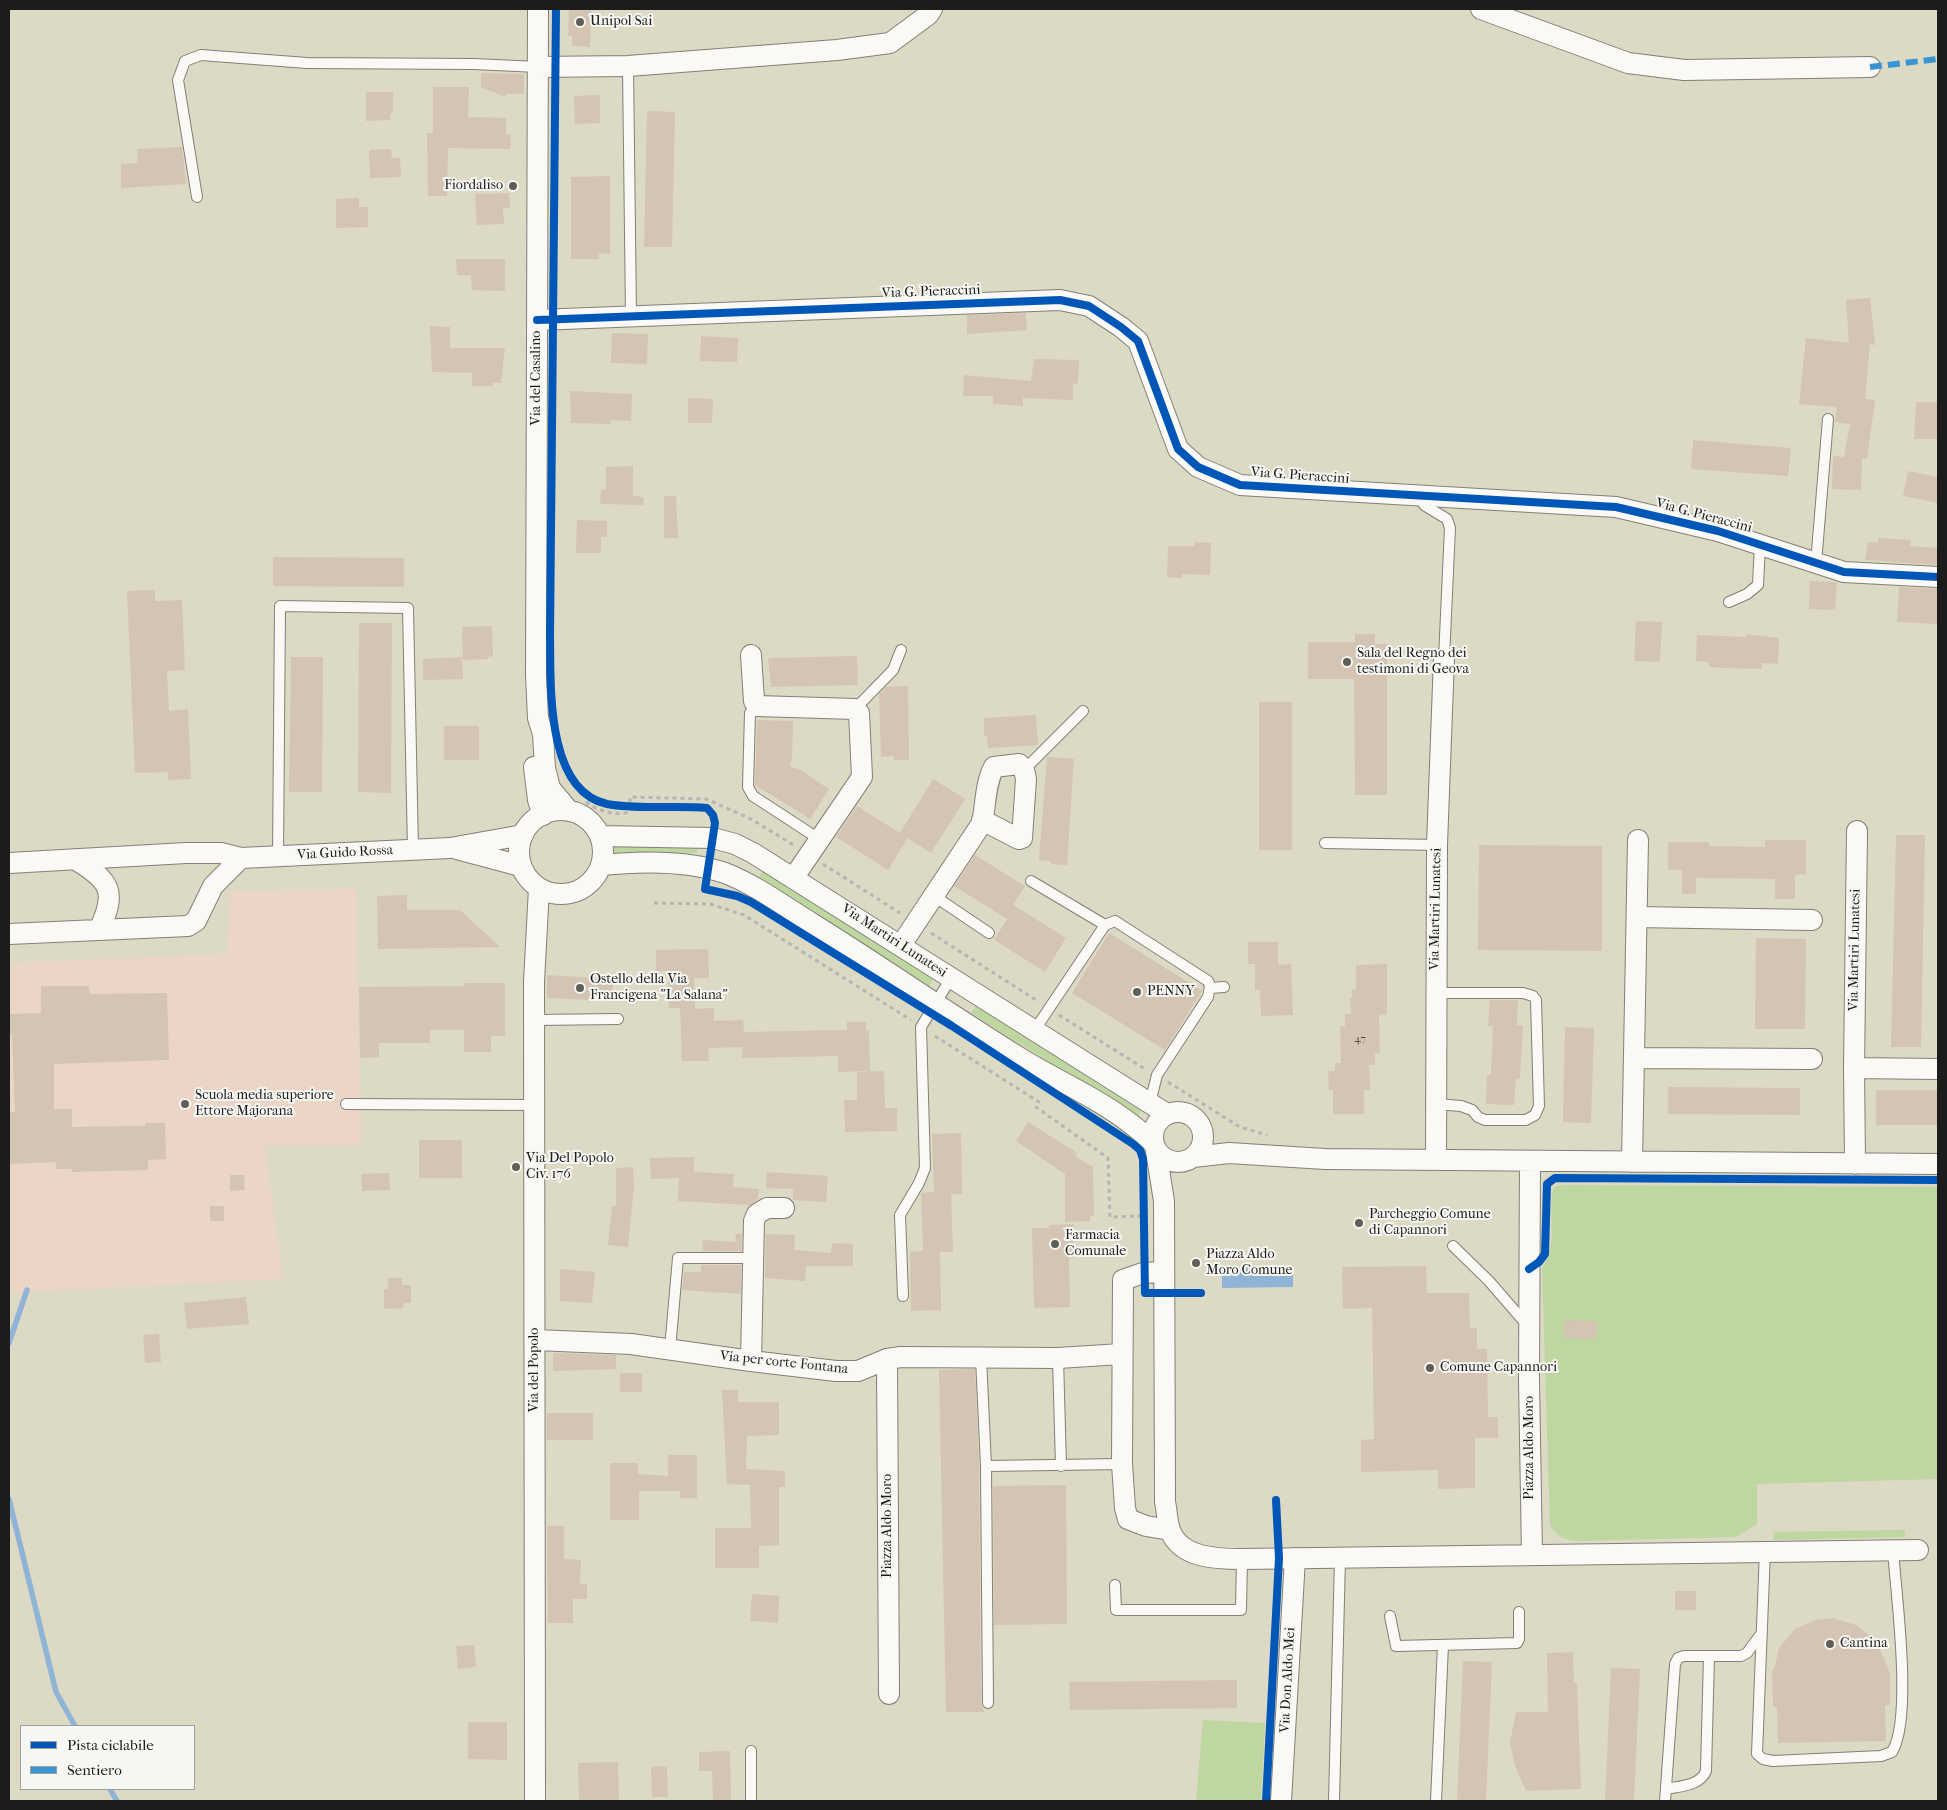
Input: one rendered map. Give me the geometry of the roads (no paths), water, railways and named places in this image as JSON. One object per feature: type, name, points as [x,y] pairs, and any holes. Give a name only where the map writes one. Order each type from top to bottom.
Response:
[{"type":"street","name":"Via del Casalino","points":[[538,9],[538,718],[533,735],[533,756],[538,800],[542,815]]},
{"type":"street","points":[[538,67],[628,66],[837,50],[890,43],[928,15],[932,9]]},
{"type":"street","points":[[1481,9],[1628,63],[1684,70],[1870,67]]},
{"type":"street","name":"Via G. Pieraccini","points":[[537,320],[1060,300],[1089,306],[1121,327],[1138,342],[1178,449],[1198,467],[1240,484],[1424,497],[1616,507],[1718,530],[1844,572],[1938,577]]},
{"type":"street","points":[[751,656],[757,706],[855,709],[859,714],[862,777],[794,877]]},
{"type":"street","name":"Via Martiri Lunatesi","points":[[1436,1160],[1437,844],[1444,658]]},
{"type":"street","name":"Via del Casalino","points":[[538,718],[543,734],[545,768],[550,788],[576,805]]},
{"type":"street","points":[[901,946],[982,820],[986,808],[987,779],[994,766],[1019,764],[1024,770],[1026,779],[1022,838],[1019,839],[982,820]]},
{"type":"street","points":[[576,805],[600,836],[603,846],[601,865],[590,883],[571,893],[549,893],[531,882],[521,866],[519,856],[523,835],[534,820],[542,815],[576,805]]},
{"type":"street","name":"Via Martiri Lunatesi","points":[[1855,1164],[1854,1068],[1857,831]]},
{"type":"street","name":"Via Guido Rossa","points":[[9,863],[186,853],[222,853],[241,858],[450,848],[523,835]]},
{"type":"street","name":"Via Martiri Lunatesi","points":[[600,836],[693,836],[713,838],[747,849],[1167,1114],[1184,1112],[1192,1116],[1202,1128],[1232,1148],[1251,1154]]},
{"type":"street","points":[[1632,1162],[1636,1058],[1638,840]]},
{"type":"street","name":"Via Guido Rossa","points":[[450,848],[521,866]]},
{"type":"street","points":[[732,876],[747,849]]},
{"type":"street","points":[[9,934],[188,926],[196,921],[213,886],[241,858]]},
{"type":"street","points":[[76,860],[104,880],[108,889],[110,900],[108,912],[99,930]]},
{"type":"street","name":"Via Martiri Lunatesi","points":[[601,865],[684,864],[708,868],[732,876],[833,937],[1019,1057],[1131,1122],[1170,1161],[1190,1159],[1214,1153],[1325,1159],[1938,1164]]},
{"type":"street","name":"Via del Popolo","points":[[535,1801],[534,1020],[539,888]]},
{"type":"street","name":"Via del Popolo","points":[[536,938],[553,907],[571,893]]},
{"type":"street","points":[[1638,917],[1812,920]]},
{"type":"street","points":[[1636,1058],[1812,1059]]},
{"type":"street","points":[[1854,1068],[1938,1069]]},
{"type":"street","points":[[1167,1114],[1155,1126],[1155,1147],[1164,1201],[1165,1502],[1170,1530],[1178,1544],[1193,1554],[1242,1559],[1765,1550],[1918,1550]]},
{"type":"street","points":[[1164,1201],[1169,1185],[1202,1144],[1202,1128]]},
{"type":"street","name":"Piazza Aldo Moro","points":[[1530,1161],[1529,1328],[1532,1555]]},
{"type":"street","points":[[751,1362],[754,1220],[757,1214],[767,1208],[784,1208]]},
{"type":"street","points":[[1164,1272],[1143,1273],[1123,1280],[1121,1354],[1122,1464],[1125,1508],[1128,1518],[1146,1526],[1170,1530]]},
{"type":"street","name":"Via per corte Fontana","points":[[535,1340],[631,1344],[751,1362],[858,1371],[887,1359],[901,1356],[1058,1358],[1121,1354]]},
{"type":"street","name":"Piazza Aldo Moro","points":[[887,1359],[889,1694]]},
{"type":"street","name":"Via Don Aldo Mei","points":[[1281,1801],[1296,1558]]},
{"type":"lane","points":[[197,197],[178,80],[185,61],[201,55],[308,63],[474,64],[538,67]]},
{"type":"lane","points":[[628,66],[631,316]]},
{"type":"lane","points":[[1816,562],[1828,419]]},
{"type":"lane","points":[[1424,497],[1424,505],[1446,519],[1450,528],[1444,658]]},
{"type":"lane","points":[[1729,602],[1747,594],[1758,585],[1760,544]]},
{"type":"lane","points":[[278,857],[280,606],[408,608],[413,850]]},
{"type":"lane","points":[[855,709],[893,670],[901,650]]},
{"type":"lane","points":[[756,704],[750,713],[748,787],[753,796],[814,847]]},
{"type":"lane","points":[[1024,770],[1083,711]]},
{"type":"lane","points":[[1324,843],[1437,844]]},
{"type":"lane","points":[[1031,881],[1104,925]]},
{"type":"lane","points":[[934,896],[990,933]]},
{"type":"lane","points":[[1034,1031],[1104,925],[1115,921],[1208,981],[1210,988],[1208,997],[1157,1075],[1150,1103]]},
{"type":"lane","points":[[903,1296],[900,1215],[919,1183],[925,1168],[921,1027],[950,978]]},
{"type":"lane","points":[[1210,988],[1224,987]]},
{"type":"lane","points":[[1435,1104],[1462,1106],[1472,1110],[1478,1117],[1485,1120],[1526,1120],[1534,1115],[1539,1106],[1536,1000],[1533,996],[1523,993],[1436,993]]},
{"type":"lane","points":[[534,1020],[618,1020]]},
{"type":"lane","points":[[346,1104],[535,1105]]},
{"type":"lane","points":[[1453,1246],[1489,1281],[1529,1328]]},
{"type":"lane","points":[[670,1349],[678,1258],[754,1258]]},
{"type":"lane","points":[[981,1358],[986,1466],[988,1703]]},
{"type":"lane","points":[[1058,1358],[1061,1466]]},
{"type":"lane","points":[[986,1466],[1122,1464]]},
{"type":"lane","points":[[1765,1550],[1757,1754],[1763,1759],[1773,1761],[1881,1756],[1892,1752],[1900,1732],[1902,1667],[1893,1550]]},
{"type":"lane","points":[[1334,1801],[1340,1558]]},
{"type":"lane","points":[[1115,1585],[1116,1610],[1240,1610],[1242,1559]]},
{"type":"lane","points":[[1390,1616],[1396,1646],[1517,1643],[1520,1639],[1519,1612]]},
{"type":"lane","points":[[1665,1801],[1675,1664],[1678,1658],[1684,1656],[1741,1656],[1748,1653],[1761,1634]]},
{"type":"lane","points":[[1436,1801],[1443,1645]]},
{"type":"lane","points":[[1666,1789],[1696,1782],[1703,1778],[1706,1771],[1709,1656]]},
{"type":"lane","points":[[751,1801],[752,1751]]},
{"type":"water","points":[[1222,1268],[1293,1268],[1293,1287],[1222,1288]]},
{"type":"waterway","points":[[9,1343],[27,1290]]},
{"type":"waterway","points":[[9,1499],[56,1692],[74,1725]]},
{"type":"waterway","points":[[111,1790],[117,1801]]},
{"type":"place","name":"Unipol Sai","points":[[580,22]]},
{"type":"place","name":"Fiordaliso","points":[[513,186]]},
{"type":"place","name":"Sala del Regno dei testimoni di Geova","points":[[1347,662]]},
{"type":"place","name":"Ostello della Via Francigena \"La Salana\"","points":[[580,988]]},
{"type":"place","name":"PENNY","points":[[1137,992]]},
{"type":"place","name":"Scuola media superiore Ettore Majorana","points":[[185,1104]]},
{"type":"place","name":"Via Del Popolo Civ. 176","points":[[516,1167]]},
{"type":"place","name":"Parcheggio Comune di Capannori","points":[[1359,1223]]},
{"type":"place","name":"Farmacia Comunale","points":[[1055,1244]]},
{"type":"place","name":"Piazza Aldo Moro Comune","points":[[1196,1263]]},
{"type":"place","name":"Comune Capannori","points":[[1430,1368]]},
{"type":"place","name":"Cantina","points":[[1830,1644]]}]
